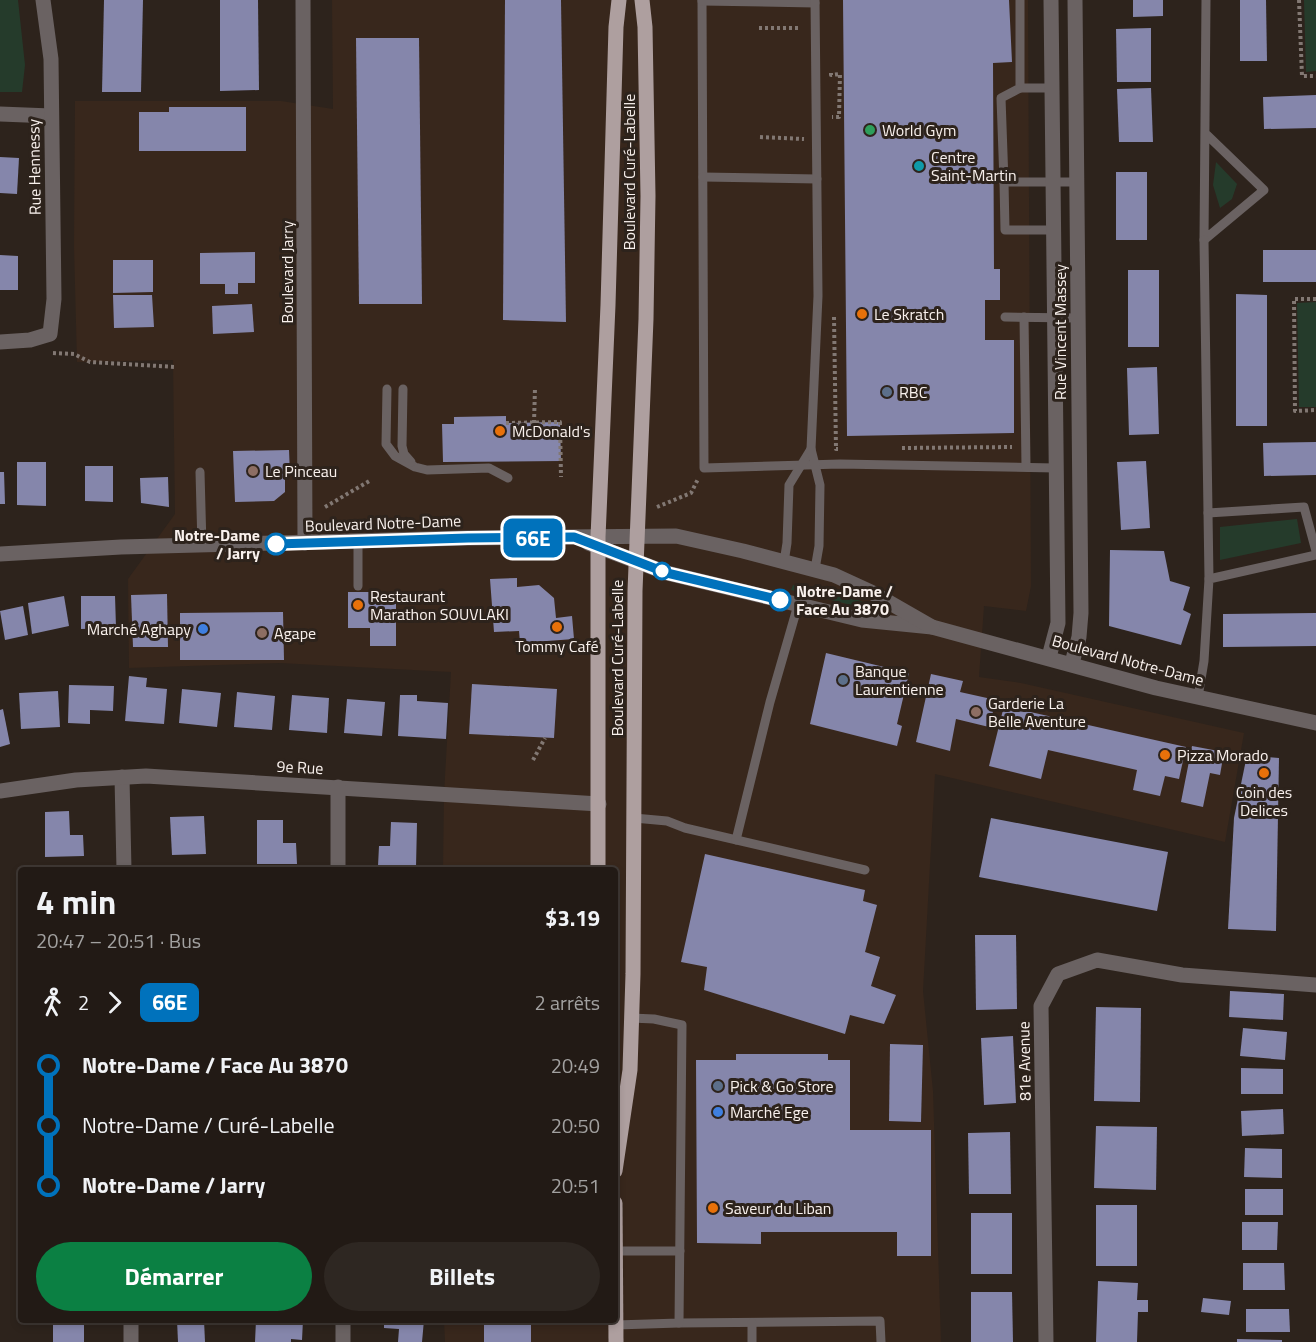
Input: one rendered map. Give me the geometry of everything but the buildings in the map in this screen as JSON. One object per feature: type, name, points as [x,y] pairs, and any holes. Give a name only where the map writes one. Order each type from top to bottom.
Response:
[{"type":"main road","name":"Boulevard Curé-Labelle","points":[[598,867],[598,542],[619,0]]},
{"type":"main road","name":"Boulevard Curé-Labelle","points":[[618,1151],[630,1070],[636,536],[646,319],[648,196],[645,27],[642,0]]},
{"type":"main road","points":[[616,1325],[616,1342]]},
{"type":"street","name":"Rue Hennessy","points":[[0,342],[30,340],[50,333],[54,299],[51,59],[43,0]]},
{"type":"street","name":"Boulevard Jarry","points":[[303,0],[305,543]]},
{"type":"street","name":"Rue Vincent Massey","points":[[1049,657],[1058,623],[1051,0]]},
{"type":"street","name":"Rue Vincent Massey","points":[[1072,663],[1079,637],[1081,613],[1075,0]]},
{"type":"street","points":[[0,114],[51,116]]},
{"type":"street","name":"Boulevard Notre-Dame","points":[[598,542],[636,536],[676,536],[815,569],[871,592],[932,627]]},
{"type":"street","name":"Boulevard Notre-Dame","points":[[5,556],[103,548],[574,537],[598,542],[667,573],[862,620],[932,627],[1198,698],[1316,723]]},
{"type":"street","name":"9e Rue","points":[[0,791],[76,780],[146,776],[599,804]]},
{"type":"street","points":[[122,777],[124,867]]},
{"type":"street","points":[[338,787],[338,867]]},
{"type":"street","name":"81e Avenue","points":[[1046,1342],[1041,1006],[1058,974],[1097,960],[1182,975],[1316,985]]},
{"type":"street","points":[[131,1323],[131,1342]]},
{"type":"street","points":[[343,1323],[343,1342]]},
{"type":"lane","points":[[815,569],[819,546],[820,485],[815,465],[811,449],[818,296],[815,2],[702,0],[704,468],[815,465],[1056,468]]},
{"type":"lane","points":[[1020,0],[1020,88]]},
{"type":"lane","points":[[1198,698],[1209,579],[1204,240],[1206,0]]},
{"type":"lane","points":[[1052,88],[1020,88],[1001,98],[1005,230],[1053,230]]},
{"type":"lane","points":[[1204,240],[1264,190],[1206,134]]},
{"type":"lane","points":[[703,177],[817,179]]},
{"type":"lane","points":[[1004,182],[1076,182]]},
{"type":"lane","points":[[1005,317],[1078,318]]},
{"type":"lane","points":[[1024,317],[1026,467]]},
{"type":"lane","points":[[387,389],[386,444],[395,456],[415,467],[427,470],[489,468],[508,478]]},
{"type":"lane","points":[[403,389],[402,446],[404,454],[415,467]]},
{"type":"lane","points":[[784,562],[789,485],[811,449]]},
{"type":"lane","points":[[200,472],[202,546]]},
{"type":"lane","points":[[1208,513],[1304,507],[1316,553],[1209,579]]},
{"type":"lane","points":[[358,542],[358,586]]},
{"type":"lane","points":[[736,840],[770,702],[798,605]]},
{"type":"lane","points":[[634,818],[667,821],[685,828],[865,870]]},
{"type":"lane","points":[[631,1018],[682,1025],[680,1323]]},
{"type":"lane","points":[[618,1251],[680,1251]]},
{"type":"lane","points":[[616,1325],[880,1321],[881,1342]]},
{"type":"lane","points":[[752,1323],[752,1342]]},
{"type":"path","points":[[1299,0],[1302,76],[1316,76]]},
{"type":"path","points":[[759,28],[801,28],[808,20],[816,20]]},
{"type":"path","points":[[760,137],[832,140],[832,116],[839,117],[840,74],[831,75],[831,64]]},
{"type":"path","points":[[1316,299],[1294,299],[1295,411],[1316,410]]},
{"type":"path","points":[[834,313],[836,449],[846,449]]},
{"type":"path","points":[[45,352],[74,354],[90,362],[176,367]]},
{"type":"path","points":[[534,423],[535,388]]},
{"type":"path","points":[[506,423],[560,422],[561,477]]},
{"type":"path","points":[[899,448],[1015,447]]},
{"type":"path","points":[[657,507],[691,493],[704,468]]},
{"type":"path","points":[[325,507],[371,480]]},
{"type":"path","points":[[533,760],[545,738]]},
{"type":"shaded area","points":[[332,0],[1028,0],[1031,586],[1026,611],[984,606],[979,677],[1021,683],[1244,733],[1225,842],[935,774],[923,991],[933,1091],[941,1342],[445,1342],[444,1323],[618,1323],[618,867],[443,867],[444,794],[451,672],[280,663],[129,668],[128,579],[175,514],[173,360],[77,362],[74,246],[75,101],[281,101],[333,109]]},
{"type":"green space","points":[[0,0],[18,0],[25,65],[22,92],[0,92]]},
{"type":"green space","points":[[1304,0],[1316,0],[1316,71],[1306,72]]},
{"type":"green space","points":[[1216,162],[1237,184],[1232,199],[1220,208],[1213,185]]},
{"type":"green space","points":[[1316,302],[1316,407],[1299,407],[1297,303]]},
{"type":"green space","points":[[1297,519],[1301,543],[1220,560],[1220,527]]},
{"type":"green space","points":[[793,585],[831,588],[865,603],[863,608],[791,590]]},
{"type":"bus line","name":"66E","points":[[276,544],[574,537],[667,573],[780,600]]},
{"type":"place","name":"World Gym","points":[[870,130]]},
{"type":"place","name":"Centre Saint-Martin","points":[[919,166]]},
{"type":"place","name":"Le Skratch","points":[[862,314]]},
{"type":"place","name":"RBC","points":[[887,392]]},
{"type":"place","name":"McDonald's","points":[[500,431]]},
{"type":"place","name":"Le Pinceau","points":[[253,471]]},
{"type":"place","name":"Notre-Dame / Jarry","points":[[276,544]]},
{"type":"place","name":"Notre-Dame / Face Au 3870","points":[[780,600]]},
{"type":"place","name":"Restaurant Marathon SOUVLAKI","points":[[358,605]]},
{"type":"place","name":"Tommy Café","points":[[557,627]]},
{"type":"place","name":"Marché Aghapy","points":[[203,629]]},
{"type":"place","name":"Agape","points":[[262,633]]},
{"type":"place","name":"Banque Laurentienne","points":[[843,680]]},
{"type":"place","name":"Garderie La Belle Aventure","points":[[976,712]]},
{"type":"place","name":"Pizza Morado","points":[[1165,755]]},
{"type":"place","name":"Coin des Delices","points":[[1264,773]]},
{"type":"place","name":"Pick & Go Store","points":[[718,1086]]},
{"type":"place","name":"Marché Ege","points":[[718,1112]]},
{"type":"place","name":"Saveur du Liban","points":[[713,1208]]}]
